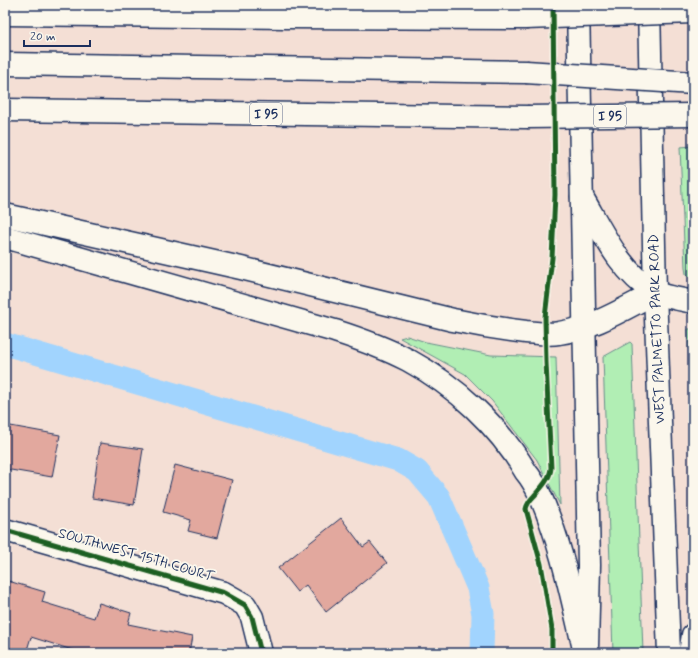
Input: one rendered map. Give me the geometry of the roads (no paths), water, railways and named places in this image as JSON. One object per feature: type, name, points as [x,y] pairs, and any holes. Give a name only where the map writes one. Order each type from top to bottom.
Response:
[{"type":"main road","points":[[578,5],[590,565],[586,653]]},
{"type":"main road","name":"WEST PALMETTO PARK ROAD","points":[[649,5],[655,293],[669,653]]},
{"type":"main road","points":[[5,14],[525,18],[693,12]]},
{"type":"main road","points":[[5,64],[526,72],[693,71]]},
{"type":"main road","points":[[526,72],[693,83]]},
{"type":"main road","name":"I 95","points":[[5,110],[527,117],[693,115]]},
{"type":"main road","points":[[582,197],[610,246],[630,272],[655,293],[693,302]]},
{"type":"main road","points":[[5,215],[240,268],[484,327],[558,334],[584,327],[612,315],[655,293]]},
{"type":"main road","points":[[5,237],[335,330],[386,349],[429,372],[472,406],[491,425],[509,446],[538,492],[562,558],[586,653]]},
{"type":"main road","name":"SOUTHWEST 15TH COURT","points":[[5,530],[224,594],[245,605],[252,616],[261,653]]},
{"type":"main road","points":[[690,653],[693,635]]},
{"type":"waterway","points":[[5,344],[398,460],[417,471],[439,497],[478,588],[483,614],[482,653]]}]
